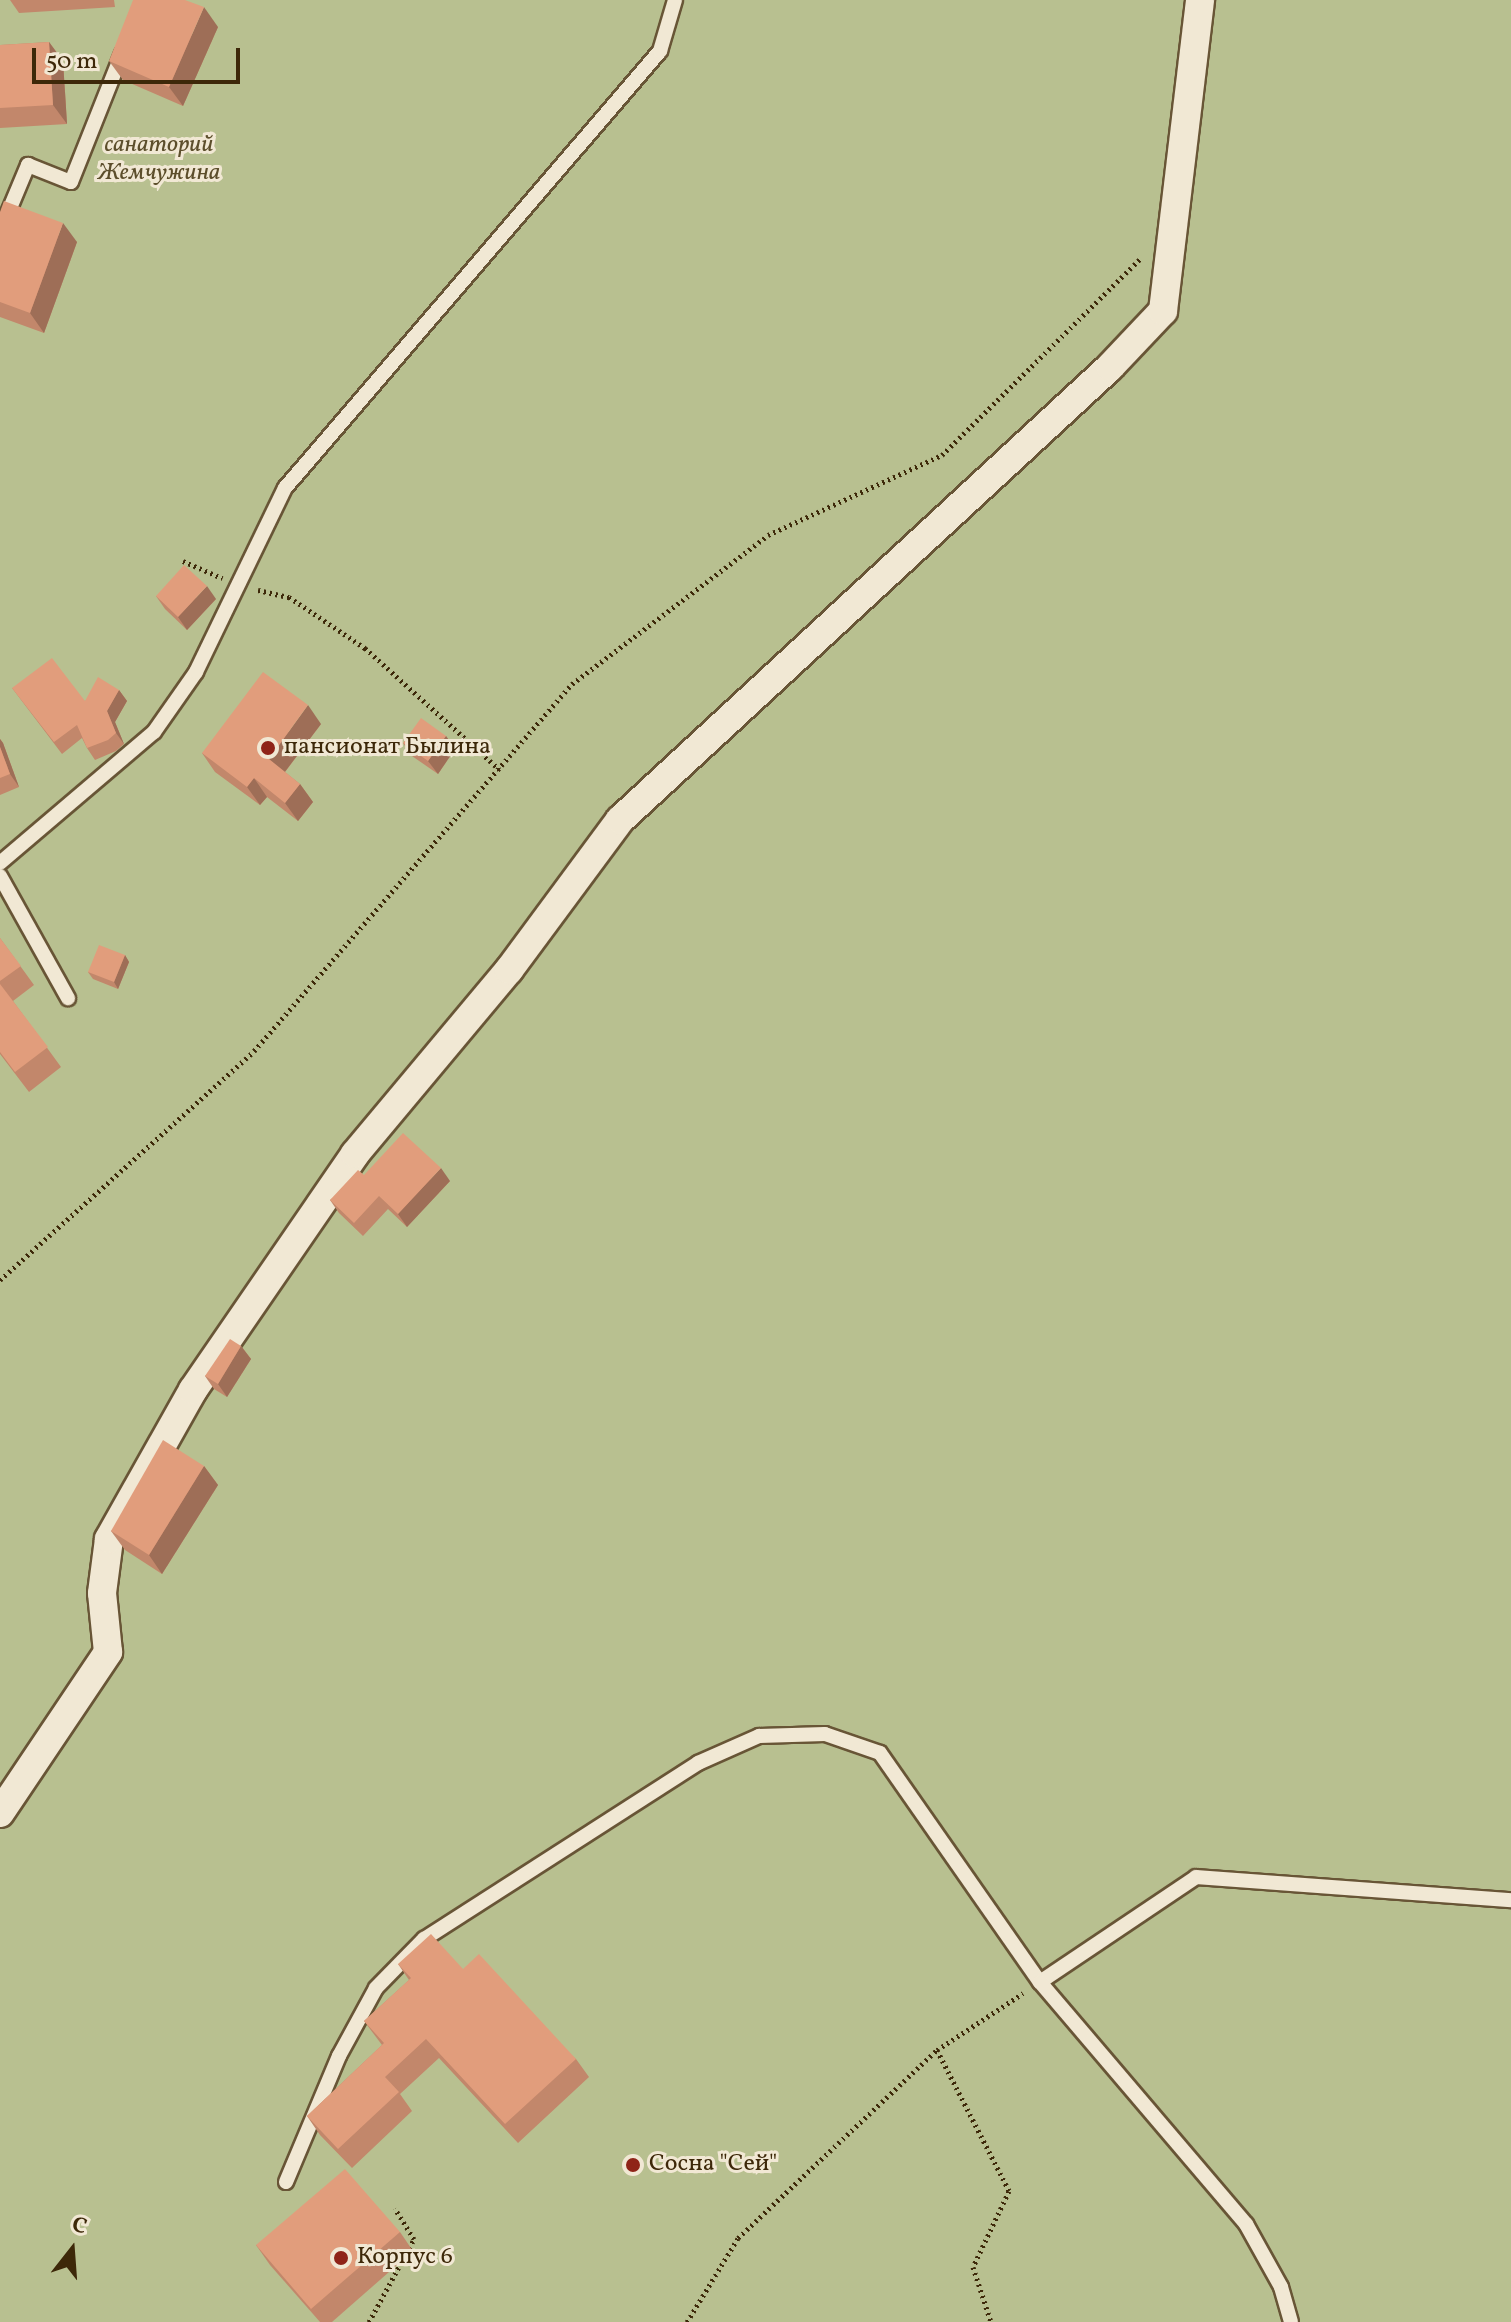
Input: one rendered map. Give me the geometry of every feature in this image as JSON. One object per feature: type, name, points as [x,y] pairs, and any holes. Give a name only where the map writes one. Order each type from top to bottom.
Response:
[{"type":"street","points":[[0,1813],[108,1652],[102,1593],[109,1539],[193,1390],[355,1154],[509,970],[620,820],[1110,367],[1163,311],[1200,0]]},
{"type":"lane","points":[[0,863],[154,732],[196,672],[285,488],[660,51],[675,0]]},
{"type":"lane","points":[[0,232],[28,165],[71,182],[127,42]]},
{"type":"lane","points":[[0,876],[68,998]]},
{"type":"lane","points":[[286,2182],[339,2056],[376,1988],[424,1939],[698,1763],[759,1736],[825,1734],[880,1753],[1040,1982],[1246,2224],[1281,2287],[1291,2322]]},
{"type":"lane","points":[[1040,1982],[1196,1877],[1511,1900]]},
{"type":"path","points":[[0,1280],[254,1051],[572,684],[768,535],[942,455],[1171,229]]},
{"type":"path","points":[[183,561],[239,586],[289,597],[365,648],[499,769]]},
{"type":"path","points":[[687,2322],[738,2238],[937,2050],[1040,1982]]},
{"type":"path","points":[[937,2050],[1009,2191],[973,2267],[991,2322]]},
{"type":"path","points":[[369,2322],[414,2239],[395,2208]]},
{"type":"green space","name":"санаторий Жемчужина","points":[[0,0],[1511,0],[1511,2322],[0,2322]]},
{"type":"building","points":[[133,0],[185,0],[204,7],[169,87],[109,61]]},
{"type":"building","points":[[49,42],[53,105],[0,108],[0,45]]},
{"type":"building","points":[[4,201],[63,223],[30,313],[0,302],[0,212]]},
{"type":"building","points":[[184,565],[207,586],[178,617],[156,596]]},
{"type":"building","points":[[52,658],[85,701],[98,677],[119,690],[107,711],[116,733],[108,740],[87,748],[77,725],[54,742],[12,688]]},
{"type":"building","points":[[263,672],[308,705],[269,759],[300,784],[285,803],[254,778],[247,787],[202,753]]},
{"type":"building","points":[[421,718],[446,736],[428,761],[403,743]]},
{"type":"building","points":[[0,747],[10,774],[0,778]]},
{"type":"building","points":[[0,938],[21,966],[0,981]]},
{"type":"building","points":[[99,945],[125,955],[114,982],[88,972]]},
{"type":"building","points":[[0,984],[48,1047],[15,1072],[0,1052]]},
{"type":"building","points":[[403,1133],[441,1168],[398,1214],[379,1196],[354,1223],[330,1200],[358,1170],[364,1175]]},
{"type":"building","points":[[230,1339],[241,1346],[218,1384],[205,1376]]},
{"type":"building","points":[[163,1440],[204,1466],[149,1555],[111,1531]]},
{"type":"building","points":[[431,1934],[463,1969],[479,1954],[576,2059],[505,2124],[426,2039],[385,2077],[399,2092],[338,2149],[307,2116],[384,2043],[364,2021],[411,1978],[398,1964]]},
{"type":"building","name":"Корпус 6","points":[[345,2169],[400,2232],[311,2309],[256,2245]]},
{"type":"place","name":"пансионат Былина","points":[[268,748]]},
{"type":"place","name":"Сосна \"Сей\"","points":[[633,2165]]},
{"type":"place","name":"Корпус 6","points":[[341,2258]]}]
